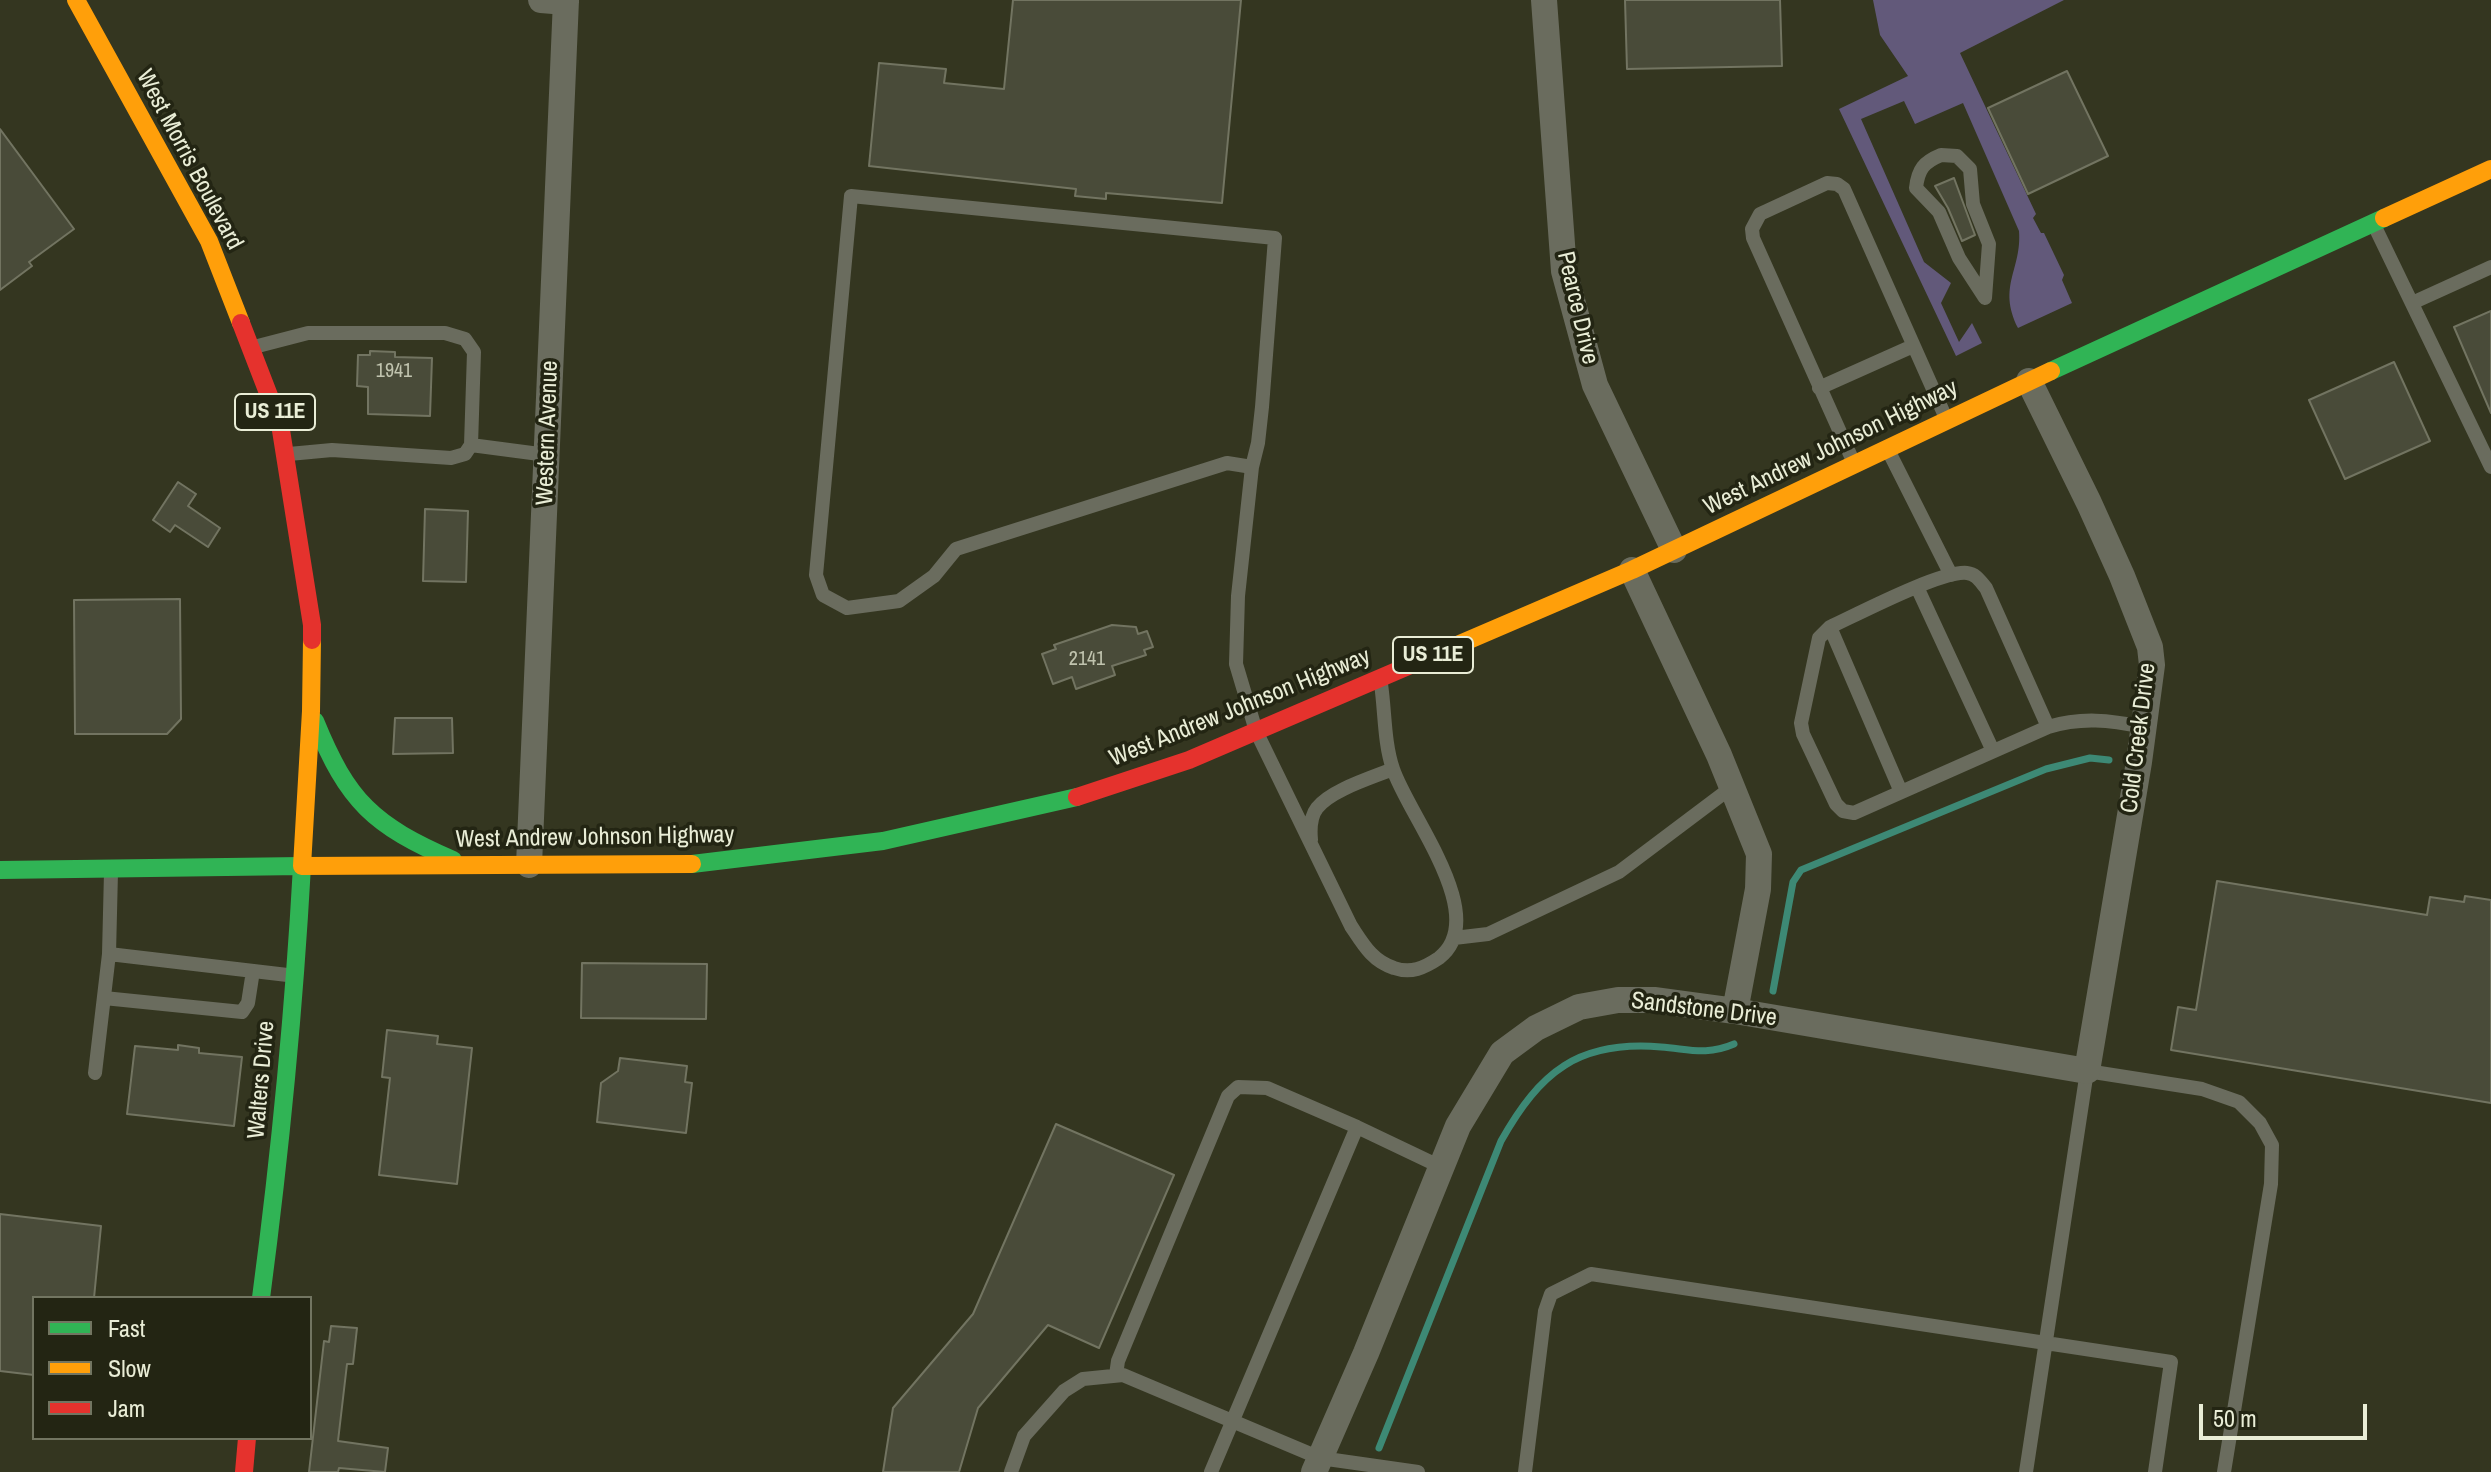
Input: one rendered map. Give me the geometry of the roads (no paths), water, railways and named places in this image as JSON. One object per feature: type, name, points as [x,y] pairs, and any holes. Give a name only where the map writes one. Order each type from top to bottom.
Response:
[{"type":"main road","name":"West Morris Boulevard","points":[[76,0],[209,241],[280,424],[312,625],[311,711],[302,866]]},
{"type":"main road","name":"West Andrew Johnson Highway","points":[[0,870],[703,864],[883,841],[1070,799],[1189,760],[1632,570],[2029,381],[2373,223],[2489,176]]},
{"type":"main road","points":[[311,711],[339,778],[360,807],[423,848],[465,865]]},
{"type":"main road","name":"Walters Drive","points":[[261,1296],[277,1175],[296,976],[302,866]]},
{"type":"main road","points":[[244,1472],[247,1440]]},
{"type":"street","name":"Pearce Drive","points":[[1544,0],[1564,271],[1595,385],[1674,550]]},
{"type":"street","name":"Western Avenue","points":[[529,865],[547,455],[558,1]]},
{"type":"street","name":"Cold Creek Drive","points":[[2029,381],[2089,503],[2150,647],[2152,665],[2087,1071]]},
{"type":"street","points":[[1632,570],[1732,787],[1759,854],[1758,889],[1735,1011]]},
{"type":"street","name":"Sandstone Drive","points":[[1317,1465],[1458,1126],[1502,1053],[1536,1028],[1579,1007],[1618,1000],[1654,1000],[2087,1071]]},
{"type":"lane","points":[[1941,155],[1957,156],[1970,169],[1973,204],[1989,244],[1985,298],[1959,258],[1939,212],[1916,188],[1917,173],[1927,161],[1941,155]]},
{"type":"lane","points":[[1854,464],[1753,238],[1752,229],[1760,214],[1827,183],[1844,189],[1946,420]]},
{"type":"lane","points":[[1252,467],[1227,463],[956,549],[934,576],[899,601],[847,608],[823,595],[816,575],[851,196],[1275,238],[1262,407],[1238,596],[1236,664],[1256,731],[1351,926],[1369,952],[1383,964],[1405,972],[1426,967],[1443,954],[1454,938],[1458,921],[1455,897],[1393,769],[1380,678]]},
{"type":"lane","points":[[2373,223],[2485,438],[2491,467]]},
{"type":"lane","points":[[2412,303],[2491,267]]},
{"type":"lane","points":[[250,348],[308,333],[445,333],[465,339],[474,352],[471,445],[465,454],[451,458],[332,450],[284,454]]},
{"type":"lane","points":[[1819,388],[1913,346]]},
{"type":"lane","points":[[471,445],[547,455]]},
{"type":"lane","points":[[1887,448],[1951,575]]},
{"type":"lane","points":[[2048,727],[1986,588],[1974,575],[1963,572],[1917,587],[1830,627],[1819,638],[1801,723],[1803,734],[1836,804],[1843,811],[1854,813],[2070,720],[2109,720],[2143,727]]},
{"type":"lane","points":[[1917,587],[1993,751]]},
{"type":"lane","points":[[1830,627],[1901,792]]},
{"type":"lane","points":[[1311,844],[1310,826],[1315,810],[1331,796],[1393,769]]},
{"type":"lane","points":[[1454,938],[1488,934],[1619,872],[1732,787]]},
{"type":"lane","points":[[95,1073],[109,954],[111,867]]},
{"type":"lane","points":[[109,954],[296,976]]},
{"type":"lane","points":[[104,998],[242,1012],[248,1003],[253,971]]},
{"type":"lane","points":[[2026,1472],[2087,1071],[2202,1089],[2239,1102],[2260,1123],[2272,1145],[2271,1184],[2224,1472]]},
{"type":"lane","points":[[1116,1375],[1118,1361],[1228,1096],[1238,1087],[1267,1088],[1441,1167]]},
{"type":"lane","points":[[1211,1472],[1357,1127]]},
{"type":"lane","points":[[1525,1472],[1545,1311],[1551,1294],[1591,1274],[2171,1362],[2155,1472]]},
{"type":"lane","points":[[1011,1472],[1024,1436],[1064,1391],[1083,1379],[1116,1375],[1123,1375],[1234,1421],[1317,1465],[1418,1472]]},
{"type":"waterway","points":[[1773,991],[1793,882],[1801,870],[2046,769],[2090,758],[2109,760]]},
{"type":"waterway","points":[[1379,1448],[1501,1141],[1531,1096],[1564,1066],[1584,1055],[1606,1049],[1632,1046],[1706,1051],[1734,1044]]}]
